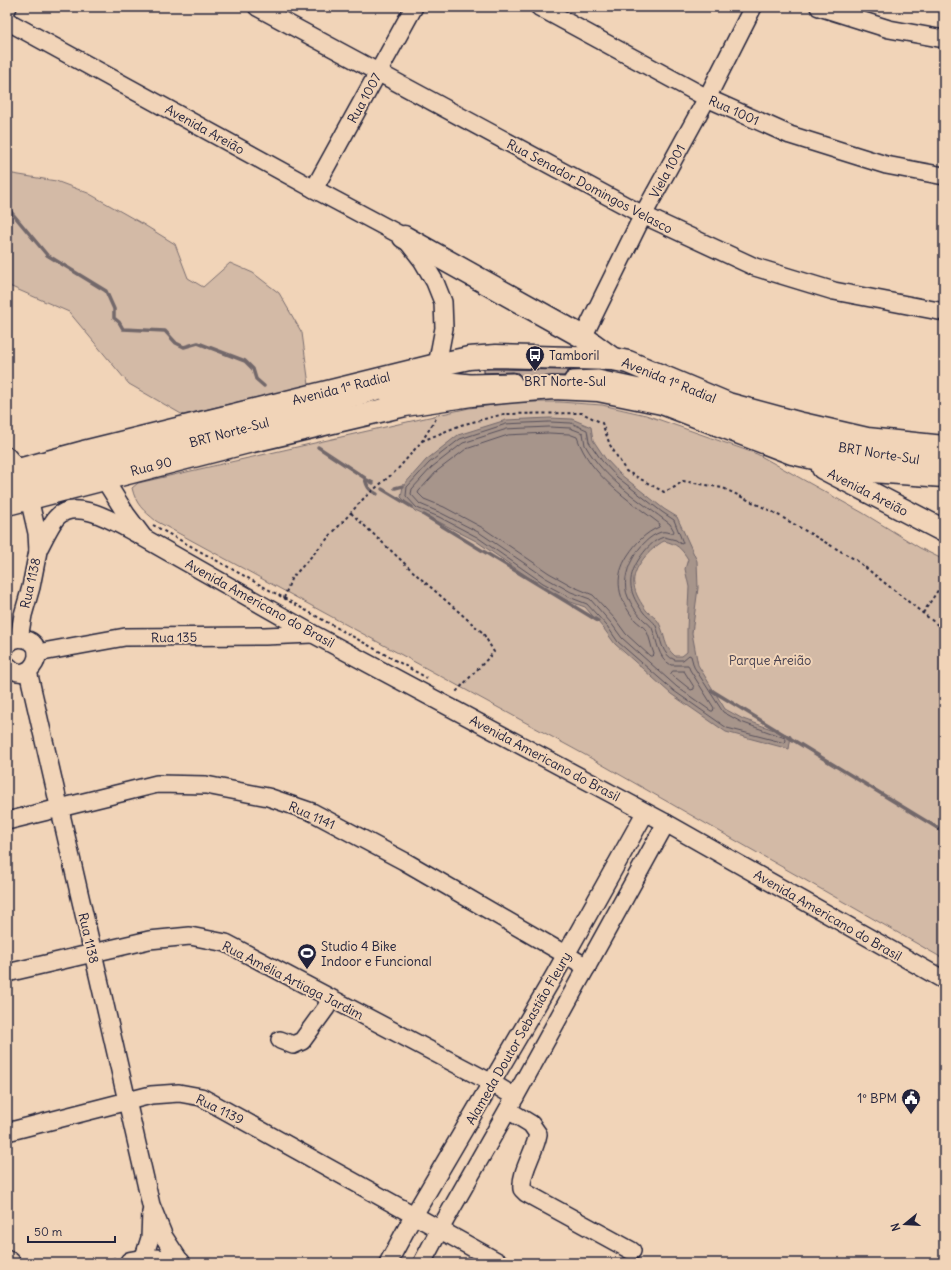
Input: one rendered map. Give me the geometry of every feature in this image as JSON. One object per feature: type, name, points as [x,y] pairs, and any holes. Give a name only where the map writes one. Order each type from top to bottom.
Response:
[{"type":"main road","points":[[404,237],[583,337],[613,359]]},
{"type":"main road","name":"Avenida 1ª Radial","points":[[275,404],[469,358],[496,356],[613,359],[628,362],[728,404],[802,424],[867,439],[944,447]]},
{"type":"main road","name":"Avenida 1ª Radial","points":[[296,431],[405,405],[471,395],[553,388],[598,390],[662,403],[792,453],[871,471],[944,476]]},
{"type":"main road","name":"Rua 90","points":[[16,478],[95,465],[275,404]]},
{"type":"main road","name":"Rua 90","points":[[16,478],[296,431]]},
{"type":"main road","name":"Avenida Areião","points":[[792,453],[864,489],[944,532]]},
{"type":"main road","name":"Rua 90","points":[[7,504],[16,478]]},
{"type":"main road","points":[[137,1262],[161,1260],[180,1263]]},
{"type":"street","name":"Rua Senador Domingos Velasco","points":[[257,7],[643,215],[755,267],[834,291],[944,312]]},
{"type":"street","name":"Rua 1007","points":[[314,189],[414,7]]},
{"type":"street","name":"Rua 1001","points":[[539,7],[707,98],[790,135],[886,165],[944,176]]},
{"type":"street","name":"Viela 1001","points":[[583,337],[643,215],[707,98],[753,7]]},
{"type":"street","points":[[819,7],[889,29],[944,39]]},
{"type":"street","name":"Avenida Areião","points":[[7,21],[404,237]]},
{"type":"street","points":[[404,237],[422,260],[435,282],[443,302],[444,328],[437,365]]},
{"type":"street","name":"BRT Norte-Sul","points":[[95,465],[356,398],[441,370],[482,362],[576,362],[625,372],[652,381],[677,396],[754,426],[815,442],[886,456],[944,462]]},
{"type":"street","name":"Avenida Americano do Brasil","points":[[95,465],[126,514],[144,538]]},
{"type":"street","name":"Rua 1138","points":[[13,641],[22,620],[31,587],[38,551],[37,533],[16,478]]},
{"type":"street","name":"Avenida Americano do Brasil","points":[[57,517],[67,511],[78,509],[89,511],[144,538],[313,634],[666,823],[944,980]]},
{"type":"street","name":"Rua 1138","points":[[38,551],[57,517]]},
{"type":"street","name":"Rua 135","points":[[37,653],[125,637],[265,636],[313,634]]},
{"type":"street","points":[[7,665],[16,672],[28,671],[33,667],[37,658],[36,647],[32,642],[26,639],[13,641]]},
{"type":"street","name":"Rua 1138","points":[[28,671],[152,1205],[164,1237],[180,1263]]},
{"type":"street","name":"Rua 1141","points":[[7,821],[157,784],[206,785],[268,797],[312,812],[404,861],[587,967]]},
{"type":"street","name":"Alameda Doutor Sebastião Fleury","points":[[388,1263],[414,1215],[566,954],[645,812]]},
{"type":"street","name":"Alameda Doutor Sebastião Fleury","points":[[422,1263],[512,1104],[666,823]]},
{"type":"street","name":"Rua Amélia Artiaga Jardim","points":[[7,973],[150,940],[190,936],[226,942],[330,999],[492,1083],[531,1124],[538,1134],[537,1142],[521,1182],[522,1189],[526,1193],[632,1250]]},
{"type":"street","points":[[280,1040],[293,1045],[302,1042],[326,1008],[330,999]]},
{"type":"street","name":"Rua 1139","points":[[7,1132],[151,1095],[179,1093],[202,1097],[500,1263]]},
{"type":"street","name":"Rua 1138","points":[[137,1262],[150,1238],[152,1205]]},
{"type":"path","points":[[422,441],[461,425],[504,414],[582,413],[602,422],[610,445],[626,471],[664,492],[683,481],[723,488],[773,512],[856,560],[944,630]]},
{"type":"path","points":[[284,598],[291,579],[365,497],[386,478],[398,470],[422,441],[437,416]]},
{"type":"path","points":[[351,513],[419,577],[483,633],[494,652],[455,693]]},
{"type":"path","points":[[923,613],[944,581]]},
{"type":"green space","points":[[7,173],[56,181],[88,193],[141,223],[175,244],[188,278],[203,287],[230,263],[253,273],[279,293],[302,333],[309,385],[183,415],[129,384],[69,312],[7,285]]},
{"type":"green space","name":"Parque Areião","points":[[518,402],[559,402],[602,405],[646,415],[757,454],[863,513],[920,548],[944,560],[944,959],[587,756],[156,521],[141,507],[132,488],[138,483],[469,408]]},
{"type":"water","points":[[550,418],[572,419],[591,427],[593,440],[605,458],[620,474],[664,509],[677,517],[697,561],[698,588],[692,633],[698,665],[725,709],[743,719],[791,736],[789,749],[726,732],[671,694],[615,644],[585,607],[568,601],[541,586],[476,541],[415,511],[401,497],[403,486],[426,460],[458,435],[506,420]],"holes":[[[664,541],[678,547],[688,559],[685,569],[689,587],[687,652],[682,656],[675,656],[668,648],[658,621],[642,604],[634,585],[636,572],[643,559],[653,548]]]},
{"type":"building","points":[[484,369],[571,370],[564,376],[522,378],[518,373],[484,373]]},
{"type":"waterway","points":[[7,207],[47,255],[106,291],[114,309],[114,318],[119,322],[123,329],[165,331],[176,343],[184,347],[198,343],[245,361],[253,369],[256,379],[264,386]]},
{"type":"waterway","points":[[318,447],[365,478],[369,488],[377,494]]},
{"type":"waterway","points":[[365,479],[373,483]]},
{"type":"waterway","points":[[395,488],[403,486]]},
{"type":"waterway","points":[[382,489],[412,507]]},
{"type":"waterway","points":[[424,515],[598,621]]},
{"type":"waterway","points":[[711,690],[944,832]]},
{"type":"place","name":"Tamboril","points":[[535,372]]},
{"type":"place","name":"Studio 4 Bike Indoor e Funcional","points":[[307,970]]},
{"type":"place","name":"1º BPM","points":[[911,1115]]}]
